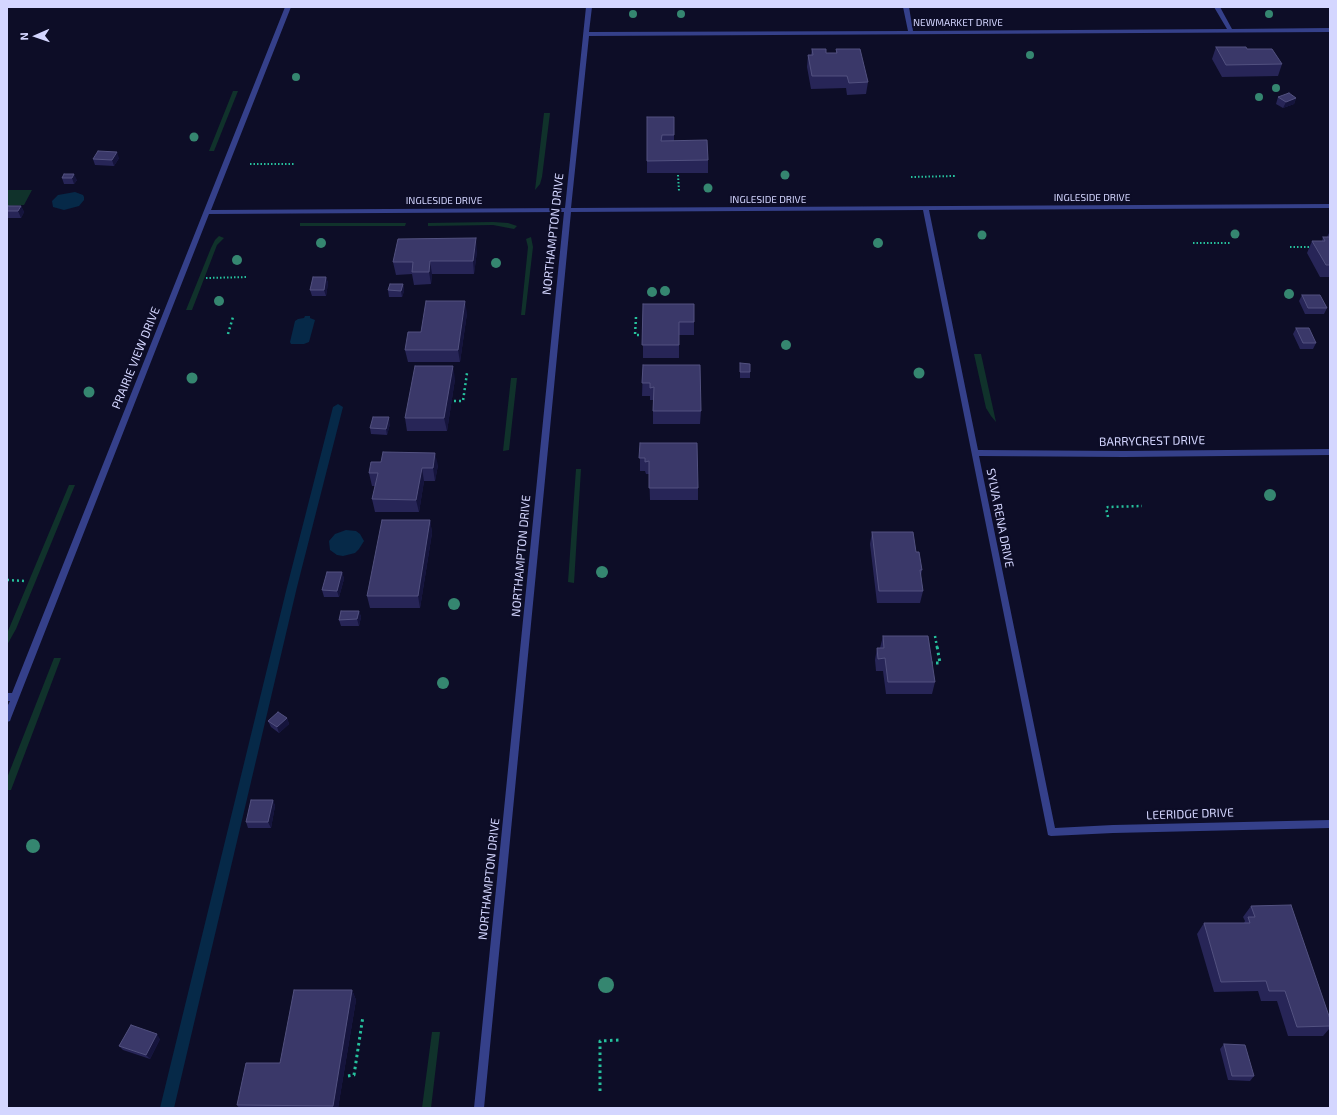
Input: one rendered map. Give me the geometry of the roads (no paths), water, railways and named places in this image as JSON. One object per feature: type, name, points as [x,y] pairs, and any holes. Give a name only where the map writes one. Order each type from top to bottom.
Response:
[{"type":"street","name":"PRAIRIE VIEW DRIVE","points":[[7,718],[11,697],[207,212],[288,7]]},
{"type":"street","name":"NORTHAMPTON DRIVE","points":[[479,1108],[567,211],[589,7]]},
{"type":"street","points":[[906,7],[912,32]]},
{"type":"street","points":[[1217,7],[1230,30]]},
{"type":"street","name":"NEWMARKET DRIVE","points":[[586,34],[1330,30]]},
{"type":"street","name":"INGLESIDE DRIVE","points":[[207,212],[1330,206]]},
{"type":"street","name":"SYLVA RENA DRIVE","points":[[926,209],[1051,832]]},
{"type":"street","name":"BARRYCREST DRIVE","points":[[975,453],[1124,454],[1330,452]]},
{"type":"street","name":"LEERIDGE DRIVE","points":[[1051,832],[1113,828],[1330,824]]},
{"type":"water","points":[[75,192],[83,195],[84,197],[84,200],[79,206],[64,210],[53,207],[52,201],[58,195]]},
{"type":"water","points":[[305,316],[310,316],[310,318],[315,320],[309,342],[304,344],[291,344],[290,342],[295,321],[304,318]]},
{"type":"water","points":[[346,530],[356,531],[360,534],[364,541],[355,553],[343,556],[337,555],[330,550],[329,541],[335,534]]},
{"type":"waterway","points":[[167,1108],[292,587],[338,407]]}]
